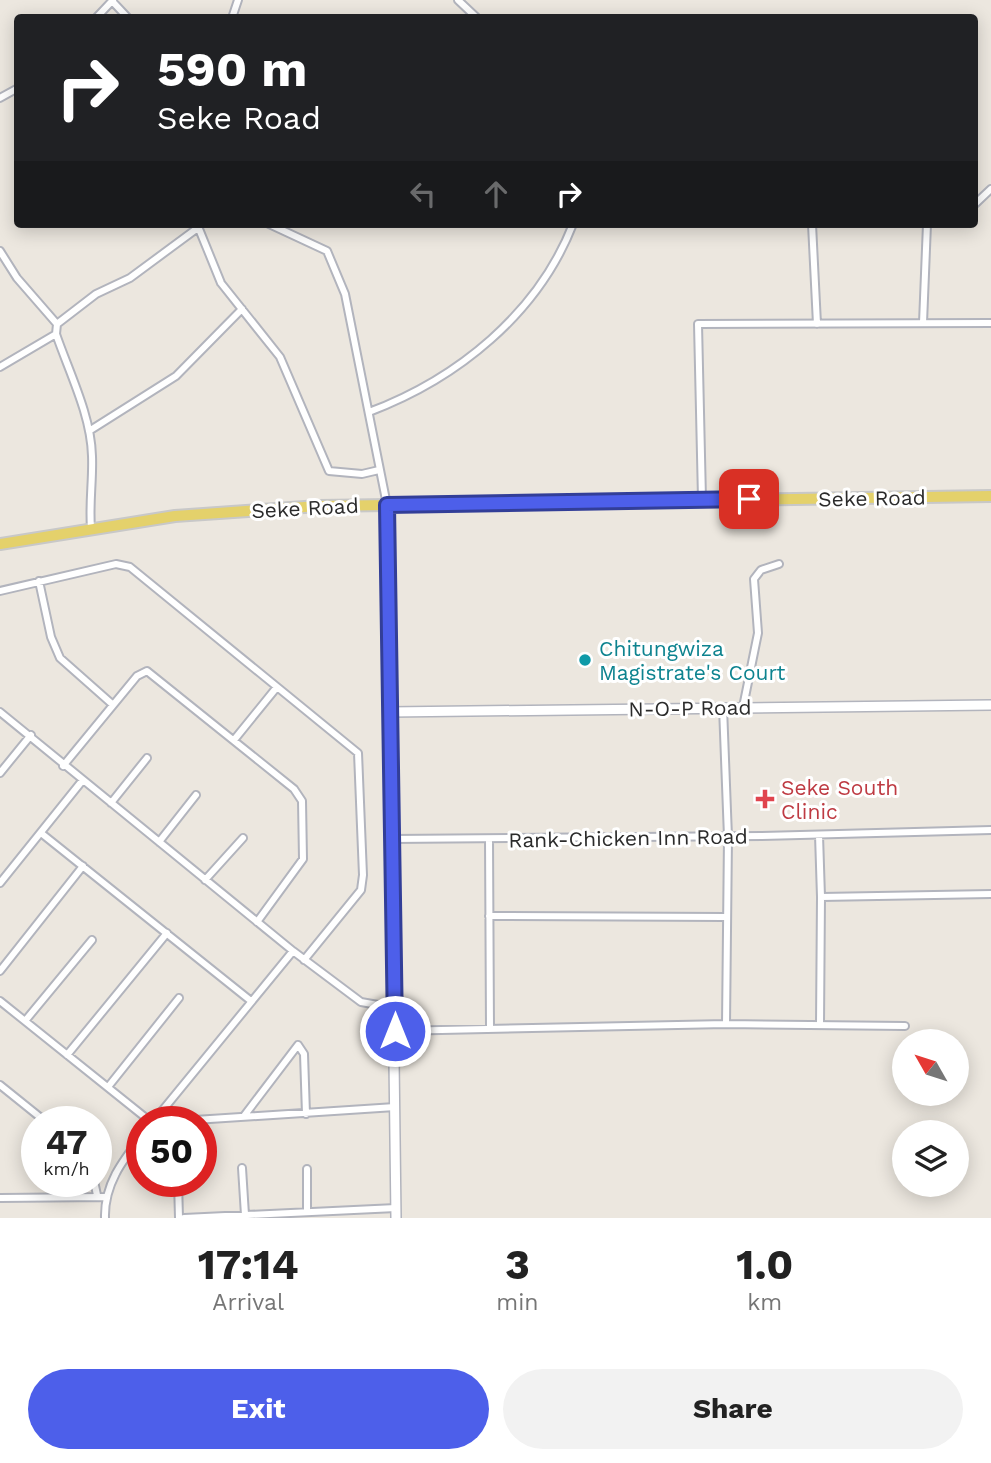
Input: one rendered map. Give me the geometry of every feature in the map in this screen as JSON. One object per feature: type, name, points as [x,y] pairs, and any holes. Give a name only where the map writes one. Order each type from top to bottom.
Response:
[{"type":"main road","name":"Seke Road","points":[[0,544],[91,527],[236,511],[387,505],[991,496]]},
{"type":"main road","points":[[387,505],[396,1213]]},
{"type":"main road","name":"N-O-P Road","points":[[390,712],[991,705]]},
{"type":"street","points":[[458,0],[473,14]]},
{"type":"street","points":[[100,14],[112,1],[124,14]]},
{"type":"street","points":[[57,324],[96,294],[130,278],[195,228]]},
{"type":"street","points":[[199,228],[221,283],[281,357],[329,471],[362,474],[379,470]]},
{"type":"street","points":[[278,228],[327,251],[345,294],[387,505]]},
{"type":"street","points":[[369,412],[407,398],[483,349],[523,308],[563,250],[571,228]]},
{"type":"street","points":[[812,228],[817,324]]},
{"type":"street","points":[[923,323],[927,228]]},
{"type":"street","points":[[0,251],[17,278],[57,324],[57,334],[89,431],[92,456],[89,501],[91,527]]},
{"type":"street","points":[[89,431],[176,376],[242,309]]},
{"type":"street","points":[[702,499],[698,324],[991,323]]},
{"type":"street","points":[[0,367],[57,334]]},
{"type":"street","points":[[0,592],[116,564],[130,567],[358,753],[363,874],[361,890],[304,960]]},
{"type":"street","points":[[743,707],[758,632],[754,579],[761,570],[779,564]]},
{"type":"street","points":[[40,581],[51,637],[60,658],[112,704]]},
{"type":"street","points":[[63,766],[112,704],[137,676],[147,671],[234,740],[294,789],[302,801],[303,859],[257,922]]},
{"type":"street","points":[[234,740],[277,687]]},
{"type":"street","points":[[723,707],[727,837],[726,1024]]},
{"type":"street","points":[[0,712],[304,960],[361,1002],[395,1008]]},
{"type":"street","points":[[0,773],[31,735]]},
{"type":"street","points":[[111,803],[147,758]]},
{"type":"street","points":[[0,883],[82,781]]},
{"type":"street","points":[[159,842],[196,795]]},
{"type":"street","name":"Rank-Chicken Inn Road","points":[[392,839],[727,837],[991,830]]},
{"type":"street","points":[[41,833],[251,1000]]},
{"type":"street","points":[[819,835],[820,1024]]},
{"type":"street","points":[[205,880],[243,838]]},
{"type":"street","points":[[489,839],[490,1028]]},
{"type":"street","points":[[0,971],[83,866]]},
{"type":"street","points":[[821,897],[991,894]]},
{"type":"street","points":[[489,916],[725,917]]},
{"type":"street","points":[[66,1055],[167,933]]},
{"type":"street","points":[[25,1021],[92,940]]},
{"type":"street","points":[[165,1106],[293,951]]},
{"type":"street","points":[[108,1087],[179,998]]},
{"type":"street","points":[[0,1001],[132,1106]]},
{"type":"street","points":[[395,1031],[726,1024],[905,1026]]},
{"type":"street","points":[[244,1116],[298,1045],[304,1055],[306,1114]]},
{"type":"street","points":[[0,1085],[26,1106]]},
{"type":"street","points":[[217,1118],[395,1107]]},
{"type":"street","points":[[112,1178],[126,1156]]},
{"type":"street","points":[[242,1168],[245,1215]]},
{"type":"street","points":[[307,1169],[307,1211]]},
{"type":"street","points":[[0,1198],[50,1197]]},
{"type":"street","points":[[101,1197],[105,1218]]},
{"type":"street","points":[[180,1197],[182,1218],[307,1211],[396,1213]]},
{"type":"place","name":"Chitungwiza Magistrate's Court","points":[[585,660]]},
{"type":"place","name":"Seke South Clinic","points":[[765,799]]},
{"type":"route","points":[[395,1031],[387,505],[596,499],[749,499]]}]
